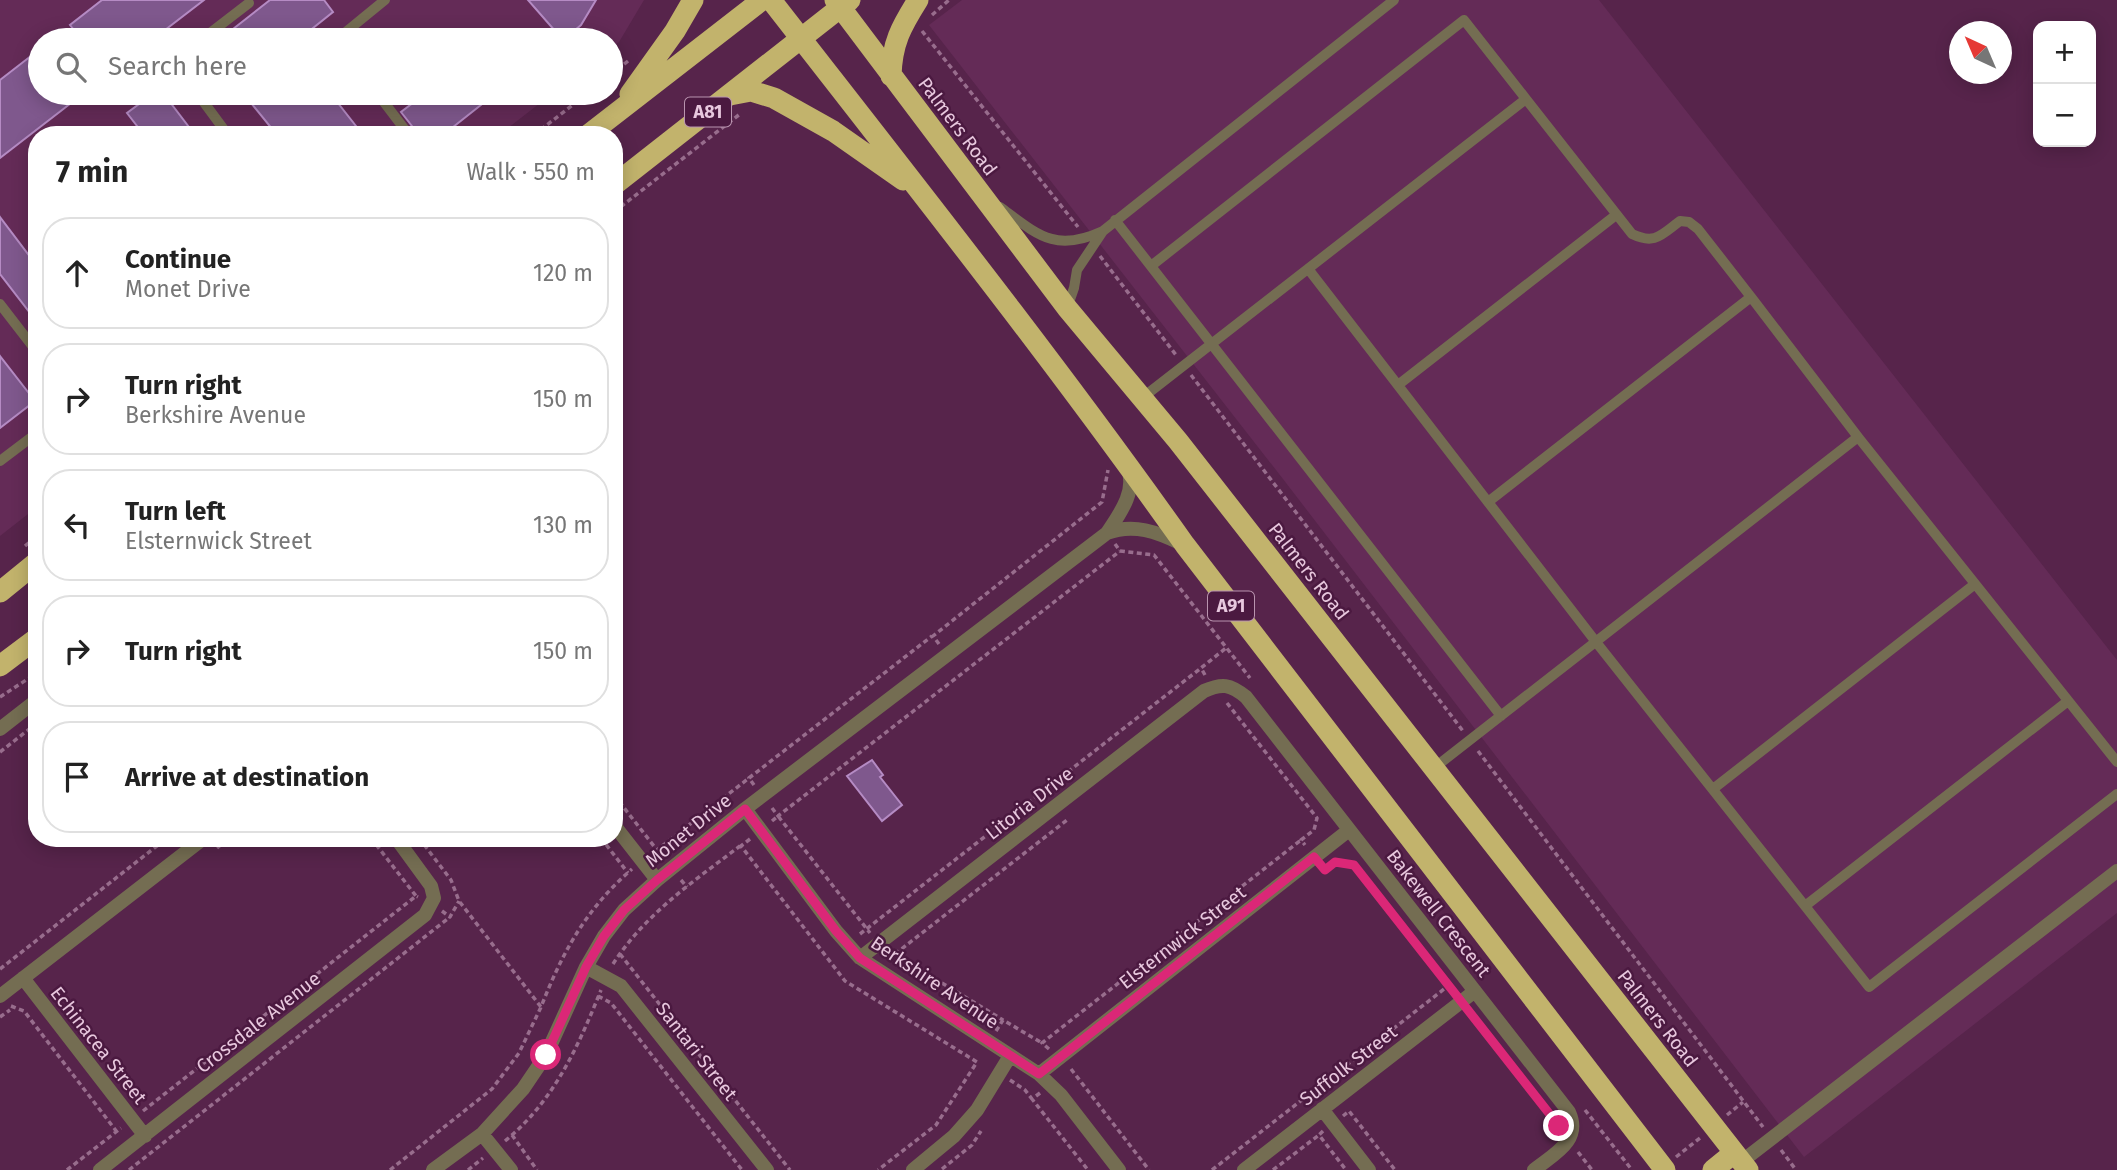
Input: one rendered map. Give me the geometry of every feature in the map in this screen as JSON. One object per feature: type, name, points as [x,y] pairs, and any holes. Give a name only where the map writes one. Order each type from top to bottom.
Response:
[{"type":"highway","points":[[623,103],[675,31],[693,0]]},
{"type":"highway","points":[[599,126],[762,0]]},
{"type":"highway","name":"A91","points":[[771,0],[922,193],[1115,461],[1185,545],[1665,1170]]},
{"type":"highway","points":[[891,76],[891,58],[897,37],[918,0]]},
{"type":"highway","name":"A81","points":[[623,179],[737,103],[801,39],[842,3]]},
{"type":"highway","name":"Palmers Road","points":[[842,3],[891,76],[1067,308],[1142,398],[1741,1162]]},
{"type":"highway","points":[[737,103],[751,91],[774,99],[833,131],[922,193]]},
{"type":"highway","points":[[616,113],[622,105]]},
{"type":"highway","points":[[0,592],[28,569]]},
{"type":"highway","points":[[0,666],[28,645]]},
{"type":"highway","points":[[1713,1170],[1741,1162]]},
{"type":"street","name":"Monet Drive","points":[[433,1170],[482,1134],[523,1089],[546,1055],[586,967],[604,936],[624,910],[762,795],[1107,533],[1129,493],[1130,474],[1115,461]]},
{"type":"street","points":[[1107,533],[1122,529],[1146,529],[1185,545]]},
{"type":"street","name":"Litoria Drive","points":[[860,958],[1204,691],[1216,685],[1224,691]]},
{"type":"street","name":"Bakewell Crescent","points":[[1224,691],[1246,697],[1569,1112],[1574,1131],[1569,1139]]},
{"type":"street","points":[[0,729],[28,707]]},
{"type":"street","name":"Berkshire Avenue","points":[[745,809],[860,958],[1039,1074],[1061,1095],[1119,1170]]},
{"type":"street","name":"Elsternwick Street","points":[[1039,1074],[1349,830]]},
{"type":"street","points":[[623,837],[657,880]]},
{"type":"street","points":[[1,996],[192,847]]},
{"type":"street","points":[[403,847],[431,886],[433,901]]},
{"type":"street","points":[[1741,1162],[2117,871]]},
{"type":"street","name":"Crossdale Avenue","points":[[100,1170],[425,915],[433,901]]},
{"type":"street","name":"Santari Street","points":[[586,967],[621,986],[767,1170]]},
{"type":"street","name":"Echinacea Street","points":[[23,978],[145,1136]]},
{"type":"street","name":"Suffolk Street","points":[[1244,1170],[1475,991]]},
{"type":"street","points":[[913,1170],[954,1136],[978,1110],[1010,1056]]},
{"type":"street","points":[[1322,1109],[1369,1170]]},
{"type":"street","points":[[482,1134],[511,1170]]},
{"type":"street","points":[[1534,1170],[1569,1139]]},
{"type":"lane","points":[[350,28],[385,0]]},
{"type":"lane","points":[[1067,308],[1077,270],[1090,243],[1115,220],[1394,0]]},
{"type":"lane","points":[[217,28],[249,3]]},
{"type":"lane","points":[[1151,266],[1464,20],[1632,234],[1645,241],[1657,238],[1680,221],[1689,222],[1698,229],[1858,437],[2117,762]]},
{"type":"lane","points":[[1142,398],[1526,99]]},
{"type":"lane","points":[[206,105],[221,126]]},
{"type":"lane","points":[[387,105],[403,126]]},
{"type":"lane","points":[[978,189],[1040,236],[1090,243]]},
{"type":"lane","points":[[1398,385],[1616,215]]},
{"type":"lane","points":[[1115,220],[1501,716]]},
{"type":"lane","points":[[1309,270],[1596,642],[1869,987],[2117,794]]},
{"type":"lane","points":[[1488,502],[1751,297]]},
{"type":"lane","points":[[0,304],[28,340]]},
{"type":"lane","points":[[1434,768],[1858,437]]},
{"type":"lane","points":[[0,461],[28,440]]},
{"type":"lane","points":[[1713,789],[1975,584]]},
{"type":"lane","points":[[1805,906],[2068,701]]},
{"type":"path","points":[[929,19],[949,0]]},
{"type":"path","points":[[919,28],[1090,243],[1796,1170]]},
{"type":"path","points":[[623,204],[737,103]]},
{"type":"path","points":[[546,126],[573,105]]},
{"type":"path","points":[[623,807],[657,850],[1102,502],[1115,461]]},
{"type":"path","points":[[749,778],[778,816],[1119,551]]},
{"type":"path","points":[[933,636],[962,673]]},
{"type":"path","points":[[827,958],[1200,668]]},
{"type":"path","points":[[0,697],[28,679]]},
{"type":"path","points":[[1071,1069],[1042,1043],[1314,830],[1317,818],[1224,691]]},
{"type":"path","points":[[0,752],[28,730]]},
{"type":"path","points":[[895,954],[1070,817]]},
{"type":"path","points":[[1301,840],[1325,870],[1335,862],[1354,865],[1529,1089]]},
{"type":"path","points":[[606,976],[633,937],[679,893],[741,846]]},
{"type":"path","points":[[0,969],[156,847]]},
{"type":"path","points":[[378,847],[416,896],[433,901],[450,917]]},
{"type":"path","points":[[426,847],[452,880],[459,901],[541,1006]]},
{"type":"path","points":[[390,1170],[492,1089],[519,1053],[567,947],[592,910],[628,873],[608,847]]},
{"type":"path","points":[[67,1170],[416,896]]},
{"type":"path","points":[[129,1170],[450,917],[459,901]]},
{"type":"path","points":[[620,954],[790,1170]]},
{"type":"path","points":[[1212,1170],[1448,986]]},
{"type":"path","points":[[1,996],[12,1007],[24,1012],[117,1132]]},
{"type":"path","points":[[598,996],[611,1003],[742,1170]]},
{"type":"path","points":[[878,1170],[936,1125],[977,1062]]},
{"type":"path","points":[[512,1135],[537,1170]]},
{"type":"path","points":[[1273,1170],[1319,1135]]},
{"type":"path","points":[[1569,1139],[1592,1170]]},
{"type":"shaded area","points":[[0,0],[644,0],[623,35],[623,28],[28,28],[28,105],[538,105],[511,126],[28,126],[28,514],[0,536]]},
{"type":"shaded area","points":[[962,0],[1599,0],[2117,660],[2117,913],[1804,1157],[1283,479],[929,25]]},
{"type":"building","points":[[102,0],[204,0],[168,28],[72,28],[70,25]]},
{"type":"building","points":[[270,0],[324,0],[333,12],[313,28],[234,28]]},
{"type":"building","points":[[528,0],[596,0],[577,28],[552,28]]},
{"type":"building","points":[[28,58],[28,105],[68,105],[41,126],[28,126],[28,136],[0,158],[0,80]]},
{"type":"building","points":[[138,105],[172,105],[188,126],[137,126],[127,113]]},
{"type":"building","points":[[253,105],[339,105],[356,126],[270,126]]},
{"type":"building","points":[[410,105],[481,105],[454,126],[412,126],[401,112]]},
{"type":"building","points":[[0,217],[28,254],[28,310],[0,274]]},
{"type":"building","points":[[0,356],[28,392],[28,406],[0,428]]},
{"type":"building","points":[[872,760],[883,775],[880,777],[902,805],[882,821],[847,776]]},
{"type":"route","points":[[546,1055],[586,967],[604,936],[624,910],[745,809],[836,931],[860,958],[1039,1074],[1314,857],[1325,870],[1335,862],[1354,865],[1559,1126]]}]
